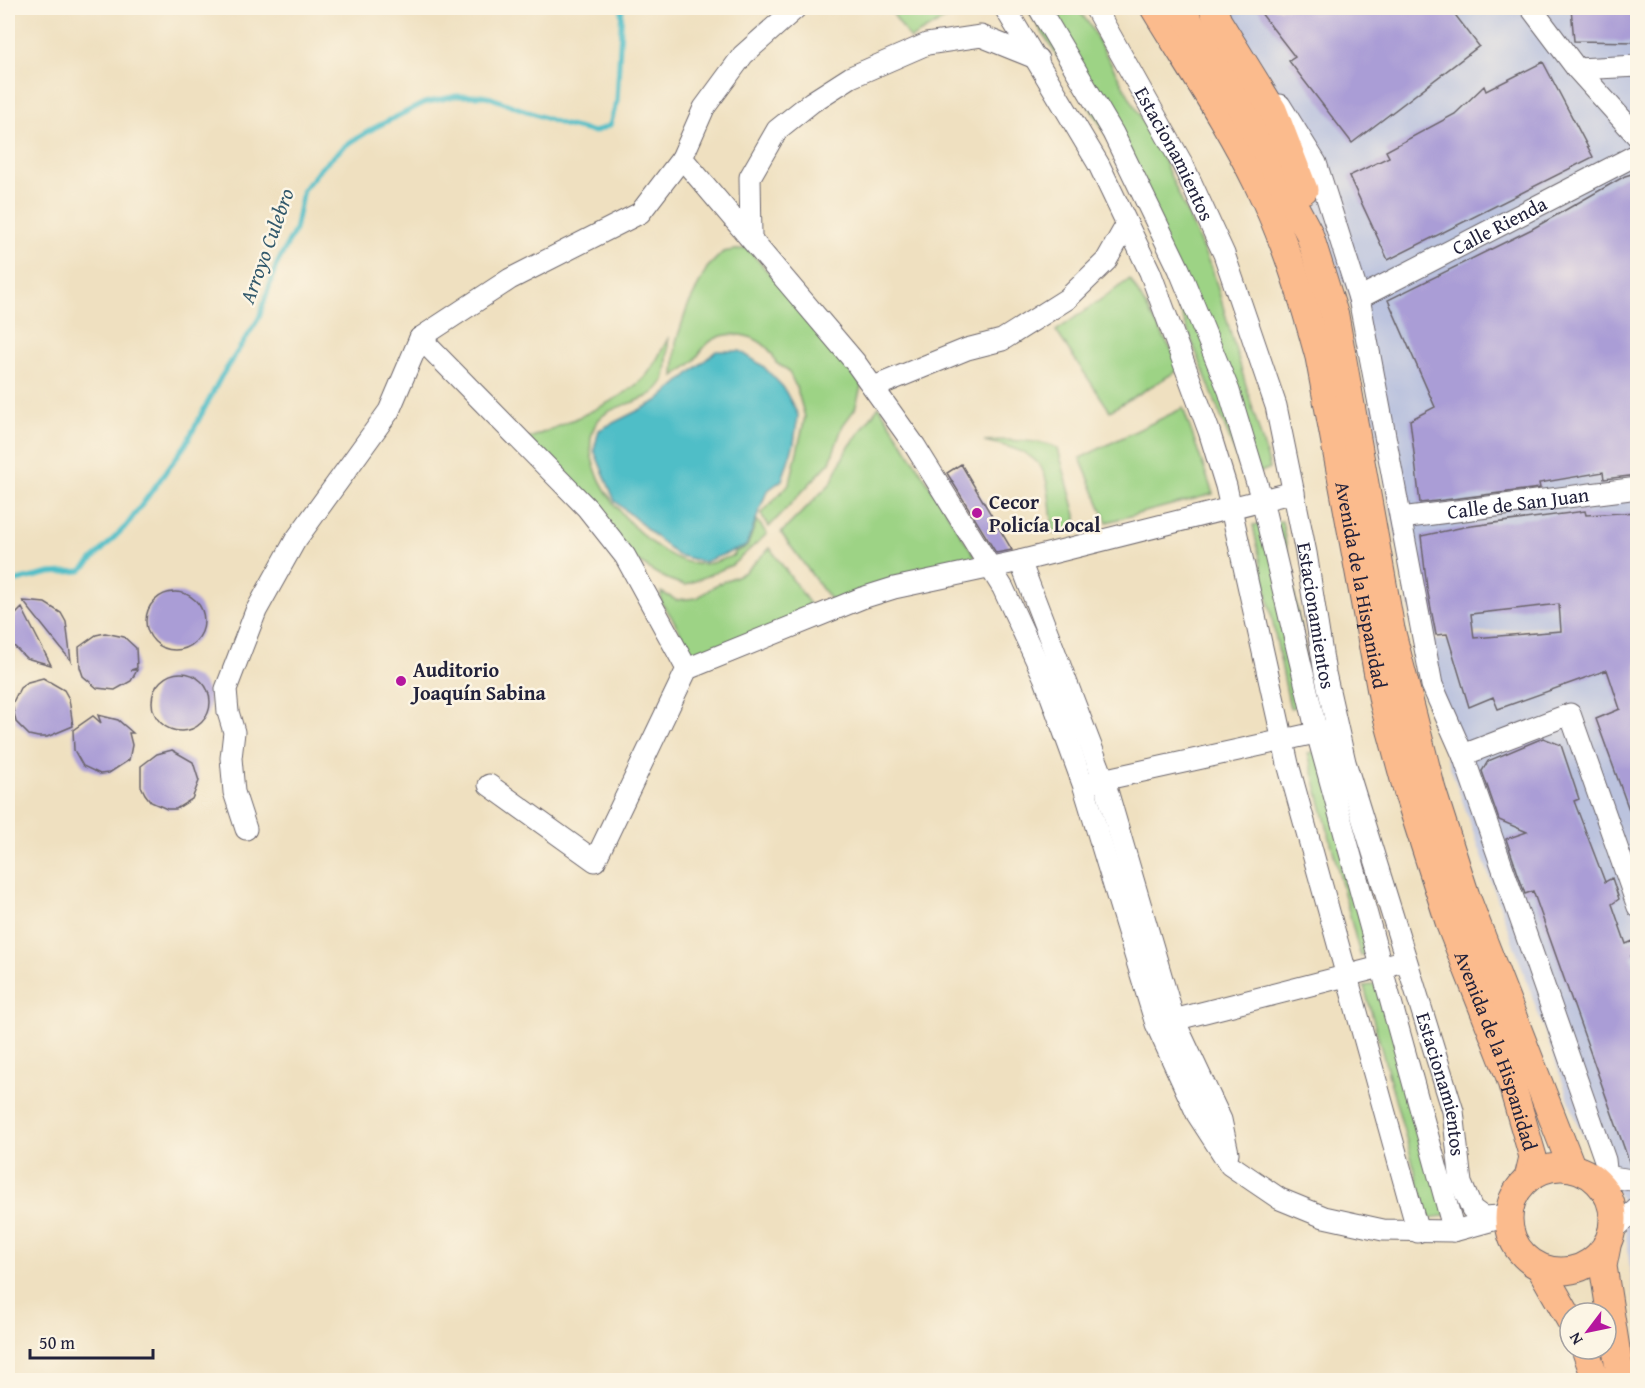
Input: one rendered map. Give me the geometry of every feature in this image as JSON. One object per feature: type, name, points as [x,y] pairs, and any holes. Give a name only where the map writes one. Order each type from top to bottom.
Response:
[{"type":"main road","name":"Avenida de la Hispanidad","points":[[1154,8],[1258,184],[1282,239],[1306,307],[1319,357],[1383,702],[1408,794],[1450,925],[1509,1075],[1533,1157],[1528,1178]]},
{"type":"main road","name":"Avenida de la Hispanidad","points":[[1181,8],[1252,126],[1309,233],[1335,316],[1391,629],[1432,790],[1466,896],[1596,1175]]},
{"type":"main road","points":[[1213,8],[1218,21],[1273,110],[1328,255],[1322,273]]},
{"type":"main road","points":[[1559,1301],[1540,1269],[1522,1256],[1511,1238],[1508,1216],[1514,1195],[1528,1178],[1541,1170],[1556,1167],[1596,1175],[1613,1213],[1603,1266],[1621,1380]]},
{"type":"main road","points":[[1540,1269],[1565,1273],[1589,1265],[1610,1238]]},
{"type":"main road","points":[[1589,1361],[1596,1380]]},
{"type":"street","points":[[246,829],[234,792],[231,758],[234,732],[228,712],[226,689],[256,611],[294,541],[389,411],[420,338],[510,279],[640,213],[682,158],[704,108],[743,56],[796,8]]},
{"type":"street","points":[[1005,8],[1038,59],[1099,165],[1150,272],[1209,431],[1230,507],[1283,740],[1418,1232]]},
{"type":"street","points":[[1039,8],[1113,133],[1179,269],[1228,391],[1262,500],[1317,733],[1454,1231]]},
{"type":"street","name":"Estacionamientos","points":[[1095,8],[1183,165],[1224,254],[1276,405],[1294,492],[1325,673],[1338,728],[1406,961],[1453,1111],[1461,1183],[1472,1209],[1483,1217],[1508,1216]]},
{"type":"street","points":[[1219,8],[1316,163],[1359,298],[1432,685],[1463,755],[1596,1175],[1638,1180]]},
{"type":"street","points":[[1531,8],[1577,69],[1638,137]]},
{"type":"street","points":[[751,237],[750,177],[777,130],[812,102],[841,83],[882,62],[927,44],[981,36],[1038,59]]},
{"type":"street","points":[[1577,69],[1638,66]]},
{"type":"street","name":"Calle Rienda","points":[[1359,298],[1638,154]]},
{"type":"street","points":[[682,158],[751,237],[874,387],[915,446],[1003,588],[1044,677],[1197,1114],[1230,1165],[1280,1199],[1324,1217],[1383,1230],[1454,1231],[1508,1216]]},
{"type":"street","points":[[874,387],[967,349],[1002,340],[1067,299],[1106,261],[1127,224]]},
{"type":"street","points":[[420,338],[587,508],[626,556],[687,669]]},
{"type":"street","name":"Calle de San Juan","points":[[1401,518],[1638,488]]},
{"type":"street","points":[[489,785],[595,861],[687,669],[862,598],[943,575],[1020,561],[1294,492]]},
{"type":"street","points":[[1020,561],[1104,780],[1165,1022]]},
{"type":"street","points":[[1463,755],[1570,714],[1638,907]]},
{"type":"street","points":[[1083,784],[1338,728]]},
{"type":"street","points":[[1165,1022],[1406,961]]},
{"type":"street","points":[[1610,1238],[1638,1208]]},
{"type":"shaded area","points":[[1203,8],[1637,8],[1637,605],[1602,621],[1416,639],[1349,294],[1268,121]]},
{"type":"shaded area","points":[[1637,609],[1637,1321],[1621,1199],[1579,1128],[1425,696],[1416,642],[1602,623]]},
{"type":"green space","points":[[889,8],[964,8],[910,39]]},
{"type":"green space","points":[[1027,8],[1077,8],[1089,24],[1159,150],[1213,272],[1270,468],[1245,479],[1121,157]]},
{"type":"green space","points":[[747,248],[863,380],[855,409],[843,425],[830,462],[769,527],[761,514],[790,483],[805,417],[797,389],[788,370],[776,363],[772,354],[758,341],[750,337],[730,335],[708,343],[693,362],[674,376],[676,342],[687,308],[707,268],[723,252]]},
{"type":"green space","points":[[1130,279],[1182,368],[1110,411],[1056,331]]},
{"type":"green space","points":[[669,337],[663,382],[656,391],[646,397],[605,414],[597,422],[592,433],[591,452],[596,472],[621,512],[656,546],[674,557],[702,564],[735,555],[735,552],[747,547],[757,520],[767,534],[732,565],[686,585],[664,578],[620,546],[578,502],[525,440],[588,413],[635,386],[649,373]]},
{"type":"green space","points":[[879,406],[978,561],[904,574],[832,602],[781,533],[831,483],[846,451]]},
{"type":"green space","points":[[1183,408],[1213,494],[1107,522],[1080,458]]},
{"type":"green space","points":[[1011,440],[1044,443],[1058,449],[1076,515],[1076,529],[1054,534],[1046,481],[1035,460],[1024,453],[984,441]]},
{"type":"green space","points":[[1282,521],[1313,703],[1290,708],[1253,525]]},
{"type":"green space","points":[[770,548],[814,610],[694,659],[675,623],[661,603],[661,592],[676,600],[697,598],[716,585],[745,572]]},
{"type":"green space","points":[[1330,748],[1382,950],[1360,955],[1308,753]]},
{"type":"green space","points":[[1388,983],[1452,1215],[1428,1218],[1364,986]]},
{"type":"water","points":[[716,351],[740,351],[763,366],[783,387],[798,415],[794,443],[782,480],[767,491],[746,546],[704,562],[677,555],[615,501],[594,450],[599,430],[657,401]]},
{"type":"building","points":[[1257,8],[1450,8],[1479,46],[1352,143],[1289,61],[1295,57]]},
{"type":"building","points":[[1571,8],[1638,8],[1638,42],[1574,41]]},
{"type":"building","points":[[1543,62],[1593,157],[1388,260],[1349,176],[1389,157],[1386,151],[1455,114],[1484,86],[1486,91]]},
{"type":"building","points":[[1638,172],[1638,475],[1604,479],[1603,472],[1539,483],[1540,488],[1420,503],[1410,420],[1435,407],[1388,300],[1532,229],[1625,176]]},
{"type":"building","name":"Cecor Policía Local","points":[[961,464],[1012,550],[996,553],[947,473]]},
{"type":"building","points":[[1585,511],[1586,515],[1638,512],[1636,829],[1596,719],[1620,709],[1607,670],[1498,709],[1493,697],[1469,707],[1447,634],[1436,635],[1427,588],[1421,536],[1464,527]],"holes":[[[1559,604],[1561,631],[1474,638],[1471,614]]]},
{"type":"building","points":[[169,592],[181,592],[196,600],[204,615],[204,627],[196,642],[181,650],[169,650],[154,642],[146,627],[146,615],[154,600]]},
{"type":"building","points":[[23,601],[45,603],[61,613],[66,622],[71,661]]},
{"type":"building","points":[[22,608],[51,665],[26,658],[13,645],[9,627],[12,618]]},
{"type":"building","points":[[105,633],[124,637],[136,648],[137,668],[131,670],[137,670],[131,681],[115,690],[97,688],[83,676],[80,667],[79,647],[96,635]]},
{"type":"building","points":[[175,673],[187,673],[202,681],[210,696],[210,708],[202,723],[187,731],[175,731],[160,723],[152,708],[152,696],[160,681]]},
{"type":"building","points":[[43,678],[64,690],[69,699],[73,726],[47,737],[38,737],[29,735],[16,722],[12,704],[20,688],[28,682]]},
{"type":"building","points":[[98,715],[118,720],[133,733],[129,733],[132,745],[129,760],[109,773],[100,774],[83,766],[74,750],[73,730],[93,716],[101,723]]},
{"type":"building","points":[[1543,738],[1561,745],[1579,799],[1574,801],[1605,882],[1612,878],[1619,899],[1612,904],[1626,944],[1633,941],[1638,949],[1638,954],[1631,956],[1638,976],[1638,1168],[1631,1167],[1533,891],[1525,894],[1506,839],[1527,832],[1499,820],[1482,771],[1488,761]]},
{"type":"building","points":[[172,750],[193,762],[199,781],[192,799],[176,809],[167,809],[151,802],[145,794],[141,786],[141,766],[157,754]]},
{"type":"waterway","name":"Arroyo Culebro","points":[[8,583],[50,573],[81,571],[127,525],[186,444],[221,377],[259,318],[276,266],[295,230],[303,190],[321,168],[346,145],[374,128],[424,103],[456,96],[486,96],[564,125],[594,132],[610,125],[617,101],[622,8]]},
{"type":"place","name":"Cecor Policía Local","points":[[977,513]]},
{"type":"place","name":"Auditorio Joaquín Sabina","points":[[401,681]]}]
